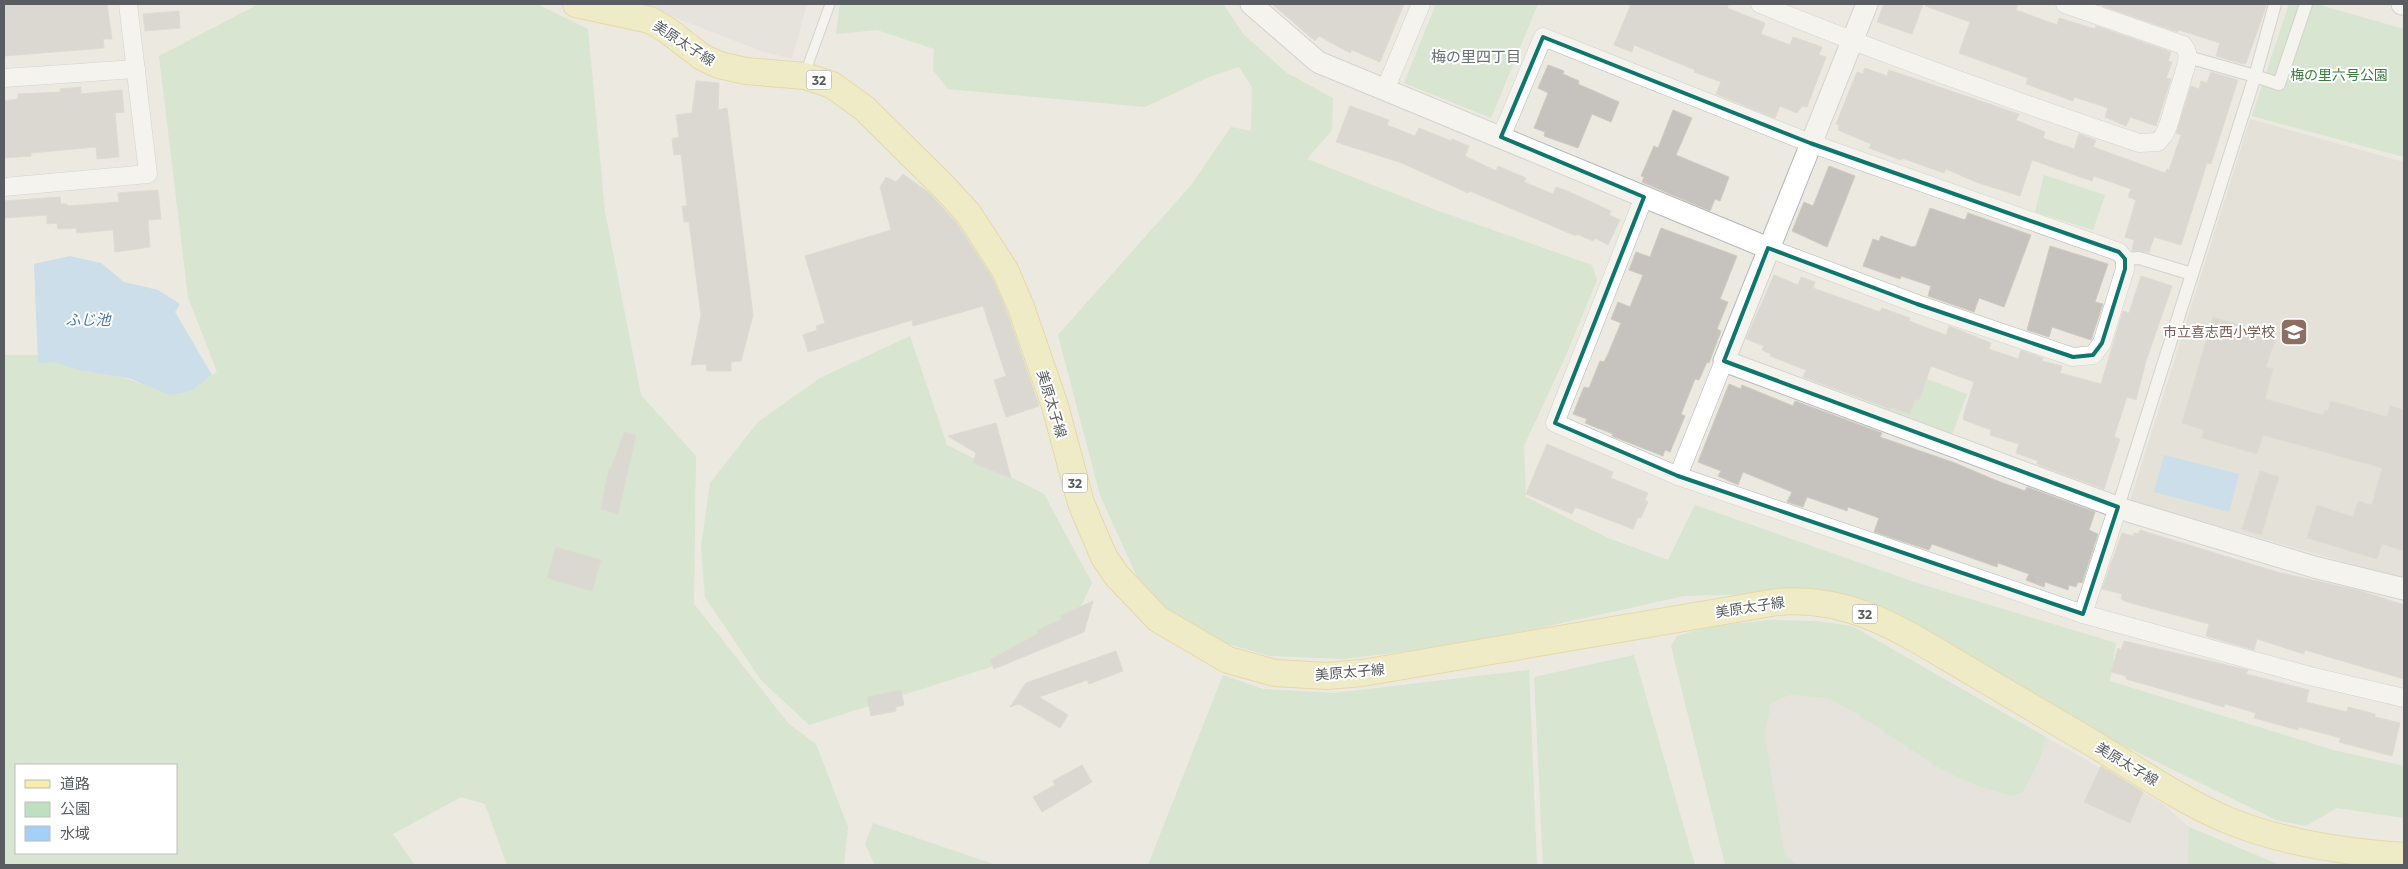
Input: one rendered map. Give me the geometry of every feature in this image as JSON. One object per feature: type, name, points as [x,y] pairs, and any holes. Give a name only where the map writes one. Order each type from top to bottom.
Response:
[{"type":"main road","name":"美原太子線","points":[[576,4],[650,20],[667,30],[702,57],[719,65],[746,71],[804,76],[832,86],[864,108],[968,213],[1005,270],[1021,307],[1055,406],[1081,503],[1104,557],[1117,576],[1158,619],[1228,660],[1275,673],[1327,676],[1400,667],[1768,604],[1801,600],[1823,602],[1882,620],[2020,699],[2170,791],[2228,820],[2322,848],[2404,856]]},
{"type":"street","points":[[4,187],[148,174],[128,4]]},
{"type":"street","points":[[1250,4],[1318,62],[1768,248],[1918,304],[2073,357],[2093,354],[2102,343],[2125,269],[2125,259],[2119,252],[1810,143],[1543,37],[1501,137]]},
{"type":"street","points":[[1386,90],[1421,4]]},
{"type":"street","points":[[1760,4],[1852,41],[2017,102],[2139,142],[2158,142],[2164,135],[2188,57],[2182,45],[2064,4]]},
{"type":"street","points":[[1678,476],[1867,4]]},
{"type":"street","points":[[2188,57],[2279,84],[2306,4]]},
{"type":"street","points":[[2082,614],[2118,507],[2255,76],[2273,9]]},
{"type":"street","points":[[4,78],[136,69]]},
{"type":"street","points":[[1644,197],[1555,423],[1678,476],[2082,614],[2310,676],[2404,698]]},
{"type":"street","points":[[2125,259],[2139,258],[2192,274]]},
{"type":"street","points":[[1724,361],[2118,507],[2314,567],[2404,589]]},
{"type":"lane","points":[[804,76],[830,4]]},
{"type":"highlighted area","points":[[1543,37],[1810,143],[2119,252],[2125,259],[2125,269],[2102,343],[2093,355],[2073,357],[1917,304],[1768,248],[1724,361],[2118,507],[2083,614],[1678,476],[1555,423],[1644,197],[1501,137]]},
{"type":"shaded area","points":[[640,4],[807,4],[792,59],[761,51]]},
{"type":"shaded area","name":"市立喜志西小学校","points":[[2250,119],[2404,162],[2404,579],[2130,501]]},
{"type":"shaded area","points":[[1790,695],[1828,698],[1854,712],[1942,770],[1977,786],[2013,796],[2023,792],[2041,757],[2046,737],[2163,804],[2189,827],[2189,865],[1798,865],[1785,855],[1765,735],[1771,703]]},
{"type":"green space","points":[[259,4],[537,4],[588,29],[605,212],[641,395],[696,456],[694,604],[789,724],[816,744],[848,827],[844,865],[507,865],[485,804],[461,797],[393,834],[415,865],[4,865],[4,355],[58,355],[171,394],[196,386],[217,372],[188,297],[159,56]]},
{"type":"green space","points":[[840,4],[1223,4],[1243,34],[1287,73],[1333,98],[1332,130],[1307,159],[1436,210],[1592,265],[1597,280],[1567,353],[1524,446],[1526,497],[1608,538],[1668,560],[1695,505],[1917,583],[2116,643],[2110,681],[2333,750],[2404,766],[2404,818],[2337,808],[2306,826],[2276,820],[2088,728],[1922,629],[1753,594],[1684,596],[1534,629],[1425,649],[1343,659],[1269,656],[1189,632],[1137,577],[1100,495],[1058,335],[1192,184],[1231,127],[1251,131],[1252,87],[1239,67],[1209,77],[1145,107],[948,89],[933,70],[934,49],[877,30],[836,34]]},
{"type":"green space","points":[[1436,4],[1538,4],[1491,118],[1404,83]]},
{"type":"green space","name":"梅の里六号公園","points":[[2289,4],[2316,4],[2404,29],[2404,157],[2252,116]]},
{"type":"green space","points":[[2044,175],[2105,195],[2093,230],[2035,212]]},
{"type":"green space","points":[[910,336],[947,445],[1044,494],[1092,583],[1076,616],[997,665],[809,725],[761,680],[705,597],[701,547],[710,483],[758,422],[820,378]]},
{"type":"green space","points":[[1898,368],[1967,394],[1952,435],[1883,410]]},
{"type":"green space","points":[[1770,620],[1815,621],[1852,626],[2046,737],[2041,757],[2023,792],[2013,796],[1977,786],[1942,770],[1854,712],[1828,698],[1790,695],[1771,703],[1765,735],[1785,855],[1798,865],[1725,865],[1671,646],[1677,636],[1713,626]]},
{"type":"green space","points":[[1634,655],[1695,865],[1543,865],[1534,677]]},
{"type":"green space","points":[[1529,670],[1537,865],[1148,865],[1223,675],[1263,689],[1334,693]]},
{"type":"green space","points":[[873,823],[996,865],[875,865],[865,844]]},
{"type":"green space","points":[[2189,827],[2280,865],[2188,865]]},
{"type":"water","name":"ふじ池","points":[[70,256],[101,263],[124,282],[158,290],[180,304],[175,312],[212,375],[190,391],[170,395],[128,378],[79,370],[53,362],[38,363],[34,264]]},
{"type":"water","points":[[2164,455],[2239,474],[2229,512],[2154,492]]},
{"type":"building","points":[[4,4],[107,4],[112,39],[103,39],[104,48],[4,56]]},
{"type":"building","points":[[1272,4],[1404,4],[1380,62],[1352,50],[1350,53],[1319,36],[1315,41]]},
{"type":"building","points":[[1631,4],[1729,4],[1727,8],[1765,23],[1761,34],[1790,45],[1793,37],[1822,47],[1819,55],[1826,57],[1807,107],[1802,106],[1797,113],[1780,106],[1775,118],[1716,94],[1721,82],[1694,72],[1695,70],[1634,45],[1632,52],[1614,45]]},
{"type":"building","points":[[1884,4],[1923,4],[1912,34],[1877,22]]},
{"type":"building","points":[[1926,4],[2018,4],[2016,10],[2057,25],[2059,18],[2095,29],[2096,26],[2171,52],[2168,61],[2172,62],[2166,78],[2171,79],[2156,126],[2130,117],[2126,126],[2105,117],[2108,108],[2074,97],[2073,101],[2026,84],[2028,78],[1959,53],[1970,22],[1925,6]]},
{"type":"building","points":[[2103,4],[2267,4],[2246,63],[2243,64],[2216,56],[2220,43],[2179,30],[2178,32],[2102,6]]},
{"type":"building","points":[[179,11],[180,28],[145,31],[143,14]]},
{"type":"building","points":[[1548,65],[1564,71],[1563,74],[1579,81],[1578,84],[1619,102],[1611,122],[1592,114],[1578,148],[1544,136],[1545,132],[1534,128],[1548,93],[1538,88]]},
{"type":"building","points":[[1865,68],[1887,76],[1889,70],[2019,114],[2016,120],[2045,132],[2043,138],[2074,149],[2079,134],[2096,140],[2093,147],[2165,173],[2167,169],[2169,170],[2181,135],[2176,133],[2191,86],[2199,89],[2201,81],[2207,83],[2211,72],[2238,80],[2211,164],[2207,163],[2181,245],[2154,237],[2149,252],[2132,250],[2134,240],[2125,237],[2136,200],[2128,197],[2131,189],[2094,176],[2092,181],[2032,160],[2020,196],[1976,182],[1946,169],[1944,173],[1902,158],[1901,160],[1869,148],[1871,144],[1838,130],[1839,125],[1836,124],[1857,72],[1863,74]]},
{"type":"building","points":[[696,81],[719,83],[718,110],[727,108],[753,315],[741,361],[731,362],[731,371],[707,371],[706,364],[691,365],[701,315],[689,222],[684,222],[682,206],[687,206],[681,154],[674,155],[672,139],[679,137],[676,115],[692,113]]},
{"type":"building","points":[[81,87],[81,94],[122,90],[124,112],[115,113],[119,157],[97,159],[96,147],[31,153],[31,156],[4,158],[4,101],[18,99],[18,94],[61,92],[60,89]]},
{"type":"building","points":[[1350,106],[1389,120],[1387,125],[1415,136],[1419,128],[1469,146],[1465,156],[1496,171],[1498,166],[1526,178],[1524,182],[1553,194],[1556,187],[1565,190],[1611,211],[1609,215],[1620,220],[1608,245],[1595,238],[1593,241],[1577,234],[1576,236],[1470,191],[1468,193],[1402,163],[1336,142]]},
{"type":"building","points":[[1673,110],[1692,118],[1676,155],[1729,177],[1720,201],[1715,199],[1710,211],[1642,182],[1644,177],[1641,176],[1654,146],[1658,148]]},
{"type":"building","points":[[1829,166],[1855,176],[1827,247],[1792,231],[1804,202],[1813,206]]},
{"type":"building","points":[[903,174],[928,192],[956,222],[992,277],[1007,312],[1039,406],[1006,417],[994,380],[1006,376],[983,306],[913,326],[912,320],[808,352],[803,335],[817,330],[816,326],[825,323],[805,256],[891,230],[880,187],[886,177],[896,182]]},
{"type":"building","points":[[158,190],[161,219],[148,220],[150,247],[115,252],[113,230],[77,233],[76,228],[58,229],[57,223],[47,224],[47,215],[4,218],[4,201],[60,197],[61,204],[67,204],[68,206],[119,202],[118,193]]},
{"type":"building","points":[[1930,208],[1965,220],[1968,213],[2031,235],[2004,307],[1979,298],[1974,312],[1928,296],[1931,286],[1901,276],[1900,279],[1863,266],[1873,239],[1879,241],[1881,236],[1912,247],[1916,246]]},
{"type":"building","points":[[1661,228],[1737,256],[1720,299],[1728,302],[1717,329],[1721,331],[1709,363],[1707,362],[1699,380],[1695,379],[1681,414],[1685,416],[1670,452],[1665,450],[1663,456],[1612,436],[1613,434],[1585,423],[1587,419],[1573,414],[1584,387],[1589,388],[1600,361],[1604,362],[1621,323],[1611,319],[1618,302],[1630,307],[1643,275],[1629,270],[1636,252],[1650,257]]},
{"type":"building","points":[[2050,246],[2108,264],[2095,302],[2103,304],[2091,340],[2052,327],[2049,337],[2027,330]]},
{"type":"building","points":[[1774,275],[1798,285],[1801,277],[1815,282],[1813,288],[1880,312],[1882,308],[1910,318],[1909,321],[1946,335],[1949,326],[1991,343],[1989,349],[2018,359],[2021,350],[2043,358],[2042,361],[2062,366],[2060,373],[2101,384],[2123,311],[2129,313],[2141,276],[2172,286],[2146,361],[2136,400],[2127,397],[2114,437],[2120,439],[2104,489],[2037,464],[2038,461],[2016,453],[2019,444],[1990,435],[1991,430],[1964,420],[1963,417],[1974,382],[1931,366],[1919,400],[1915,399],[1910,414],[1891,407],[1890,409],[1803,377],[1806,370],[1770,356],[1771,354],[1762,350],[1764,346],[1746,339]]},
{"type":"building","points":[[2213,317],[2276,336],[2266,367],[2273,369],[2265,399],[2323,415],[2325,410],[2328,411],[2331,401],[2387,417],[2390,406],[2404,410],[2404,551],[2382,544],[2377,559],[2307,538],[2317,505],[2353,517],[2358,501],[2372,505],[2382,468],[2263,435],[2257,454],[2202,438],[2204,430],[2182,423]]},
{"type":"building","points":[[1729,384],[1741,389],[1742,385],[1793,406],[1795,401],[1882,433],[1880,437],[1955,463],[1995,480],[2025,491],[2027,487],[2095,512],[2089,530],[2098,534],[2082,583],[2078,582],[2076,587],[2069,585],[2068,590],[2045,582],[2044,587],[2026,580],[2029,574],[1998,563],[1997,567],[1932,544],[1929,550],[1874,532],[1879,518],[1848,507],[1847,511],[1807,497],[1803,507],[1787,502],[1792,492],[1743,472],[1738,485],[1718,476],[1721,471],[1698,462]]},
{"type":"building","points":[[996,423],[1011,478],[973,463],[976,453],[948,436]]},
{"type":"building","points":[[624,432],[636,435],[618,514],[601,509],[609,468],[611,469]]},
{"type":"building","points":[[1547,444],[1613,472],[1611,478],[1648,493],[1645,500],[1648,502],[1641,518],[1638,517],[1633,529],[1575,507],[1572,514],[1526,494]]},
{"type":"building","points":[[2260,471],[2279,477],[2261,535],[2242,529]]},
{"type":"building","points":[[2140,530],[2277,572],[2361,591],[2404,605],[2404,679],[2305,650],[2304,654],[2257,639],[2254,650],[2206,636],[2209,624],[2127,602],[2121,599],[2122,594],[2102,589],[2122,533],[2133,536],[2134,533],[2138,534]]},
{"type":"building","points":[[556,547],[601,560],[592,591],[547,578]]},
{"type":"building","points":[[1093,601],[1084,632],[994,669],[990,660],[1039,633],[1037,630],[1062,619],[1060,616]]},
{"type":"building","points":[[2124,641],[2248,670],[2246,674],[2309,690],[2306,702],[2347,712],[2348,707],[2375,714],[2375,717],[2400,723],[2392,756],[2339,742],[2341,738],[2299,727],[2298,730],[2254,718],[2256,713],[2225,704],[2224,707],[2126,679],[2126,676],[2111,672],[2118,648],[2121,650]]},
{"type":"building","points":[[1116,651],[1123,671],[1089,684],[1087,680],[1039,697],[1068,715],[1060,728],[1019,704],[1010,707],[1026,683]]},
{"type":"building","points":[[901,690],[904,705],[896,707],[896,711],[871,716],[867,697]]},
{"type":"building","points":[[1082,765],[1092,782],[1042,812],[1033,797],[1055,785],[1053,781]]},
{"type":"building","points":[[2101,766],[2143,792],[2130,823],[2084,802]]},
{"type":"place","name":"市立喜志西小学校","points":[[2294,332]]},
{"type":"district","name":"梅の里四丁目","points":[[1476,56]]}]
